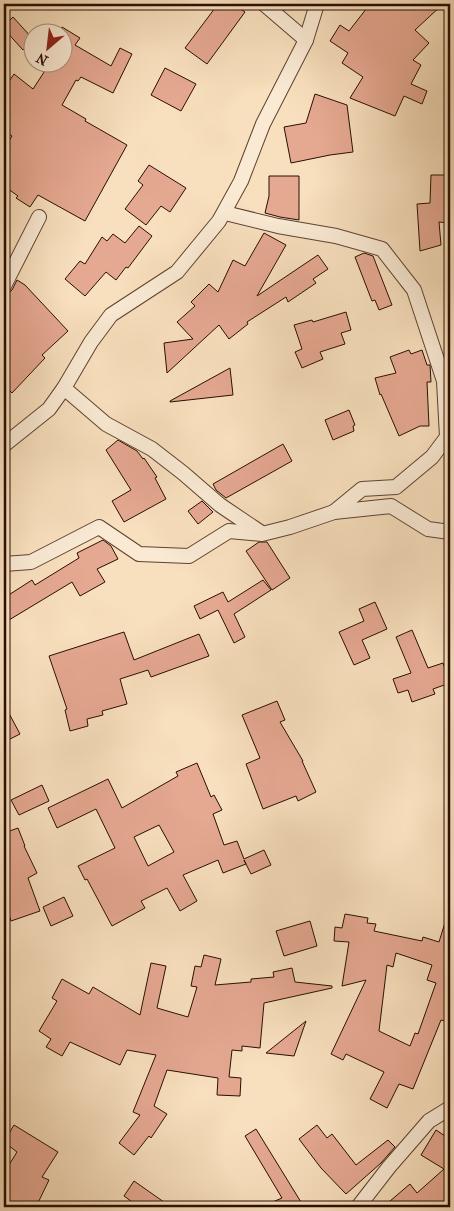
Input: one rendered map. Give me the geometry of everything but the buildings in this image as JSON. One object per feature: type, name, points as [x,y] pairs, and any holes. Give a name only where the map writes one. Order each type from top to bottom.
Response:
[{"type":"street","points":[[264,4],[306,40]]},
{"type":"street","points":[[4,445],[48,410],[64,388],[91,342],[111,316],[177,272],[225,212],[241,181],[263,124],[306,40],[317,4]]},
{"type":"street","points":[[225,212],[278,226],[336,236],[382,249],[414,290],[444,381],[447,437],[432,457],[396,487],[362,488],[334,512]]},
{"type":"street","points":[[4,286],[39,216]]},
{"type":"street","points":[[64,388],[106,424],[152,449],[184,473],[220,505],[262,534]]},
{"type":"street","points":[[4,564],[30,562],[99,527],[139,554],[189,556],[229,531],[262,534],[334,512],[391,506],[428,529],[450,532]]},
{"type":"street","points":[[358,1207],[389,1167],[429,1121],[450,1108]]}]
